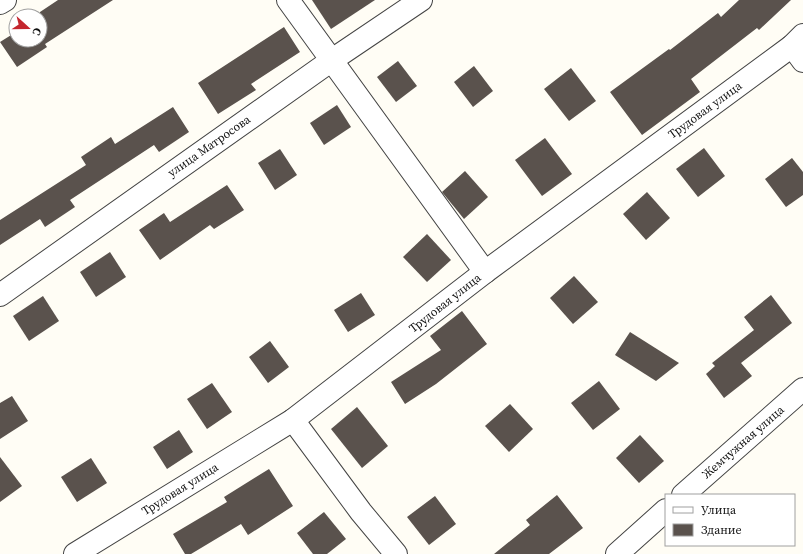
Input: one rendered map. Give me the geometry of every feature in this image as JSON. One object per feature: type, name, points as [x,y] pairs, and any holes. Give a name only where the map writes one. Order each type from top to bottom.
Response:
[{"type":"street","points":[[0,3],[5,0]]},
{"type":"street","points":[[288,0],[485,272]]},
{"type":"street","name":"улица Матросова","points":[[0,295],[332,60],[421,0]]},
{"type":"street","name":"Трудовая улица","points":[[75,554],[293,420],[485,272],[799,47]]},
{"type":"street","name":"Жемчужная улица","points":[[684,494],[803,389]]},
{"type":"street","points":[[293,420],[361,512],[396,554]]},
{"type":"street","points":[[617,554],[665,511]]},
{"type":"building","points":[[58,0],[113,0],[48,42],[48,8],[46,8]]},
{"type":"building","points":[[312,0],[375,0],[331,29]]},
{"type":"building","points":[[739,0],[791,0],[759,30],[757,28],[691,79],[700,92],[642,135],[610,92],[669,49],[670,50],[718,13],[721,17]]},
{"type":"building","points":[[284,27],[300,52],[251,84],[256,90],[218,114],[198,83]]},
{"type":"building","points":[[8,37],[8,48],[46,48],[17,67],[0,42]]},
{"type":"building","points":[[398,61],[417,86],[396,102],[377,77]]},
{"type":"building","points":[[474,66],[493,91],[473,107],[454,82]]},
{"type":"building","points":[[571,68],[596,101],[569,121],[544,89]]},
{"type":"building","points":[[337,105],[351,127],[324,145],[310,123]]},
{"type":"building","points":[[173,107],[189,132],[159,152],[154,145],[70,200],[75,207],[45,227],[40,219],[0,245],[0,220],[86,165],[81,157],[111,137],[115,144]]},
{"type":"building","points":[[545,138],[572,174],[542,196],[515,160]]},
{"type":"building","points":[[704,148],[725,176],[698,197],[676,169]]},
{"type":"building","points":[[280,149],[297,175],[275,190],[258,163]]},
{"type":"building","points":[[792,158],[803,172],[803,195],[786,207],[765,179]]},
{"type":"building","points":[[465,171],[488,197],[464,219],[442,192]]},
{"type":"building","points":[[227,185],[244,210],[214,229],[210,225],[160,260],[139,230],[164,213],[170,222]]},
{"type":"building","points":[[647,192],[670,218],[646,240],[623,214]]},
{"type":"building","points":[[427,234],[451,260],[427,282],[403,257]]},
{"type":"building","points":[[110,252],[126,277],[96,297],[80,272]]},
{"type":"building","points":[[574,276],[598,302],[573,324],[550,298]]},
{"type":"building","points":[[361,293],[375,315],[348,332],[334,310]]},
{"type":"building","points":[[771,295],[792,323],[741,363],[752,376],[724,398],[706,374],[715,366],[712,363],[754,330],[744,317]]},
{"type":"building","points":[[43,296],[59,321],[29,341],[13,316]]},
{"type":"building","points":[[462,311],[487,344],[436,384],[405,404],[391,382],[441,350],[430,336]]},
{"type":"building","points":[[630,332],[679,363],[656,381],[615,355]]},
{"type":"building","points":[[270,341],[289,367],[268,383],[249,357]]},
{"type":"building","points":[[599,381],[620,409],[593,430],[571,403]]},
{"type":"building","points":[[212,383],[232,412],[207,429],[187,399]]},
{"type":"building","points":[[12,396],[28,421],[0,439],[0,403]]},
{"type":"building","points":[[510,404],[533,429],[509,452],[485,426]]},
{"type":"building","points":[[357,407],[388,446],[362,468],[331,429]]},
{"type":"building","points":[[179,430],[193,452],[167,469],[153,447]]},
{"type":"building","points":[[640,435],[664,461],[639,483],[616,458]]},
{"type":"building","points":[[0,457],[22,486],[0,502]]},
{"type":"building","points":[[91,458],[107,483],[77,502],[61,477]]},
{"type":"building","points":[[269,469],[293,506],[248,535],[241,524],[191,554],[185,554],[173,534],[227,502],[224,497]]},
{"type":"building","points":[[557,495],[583,528],[549,554],[494,554],[530,525],[526,520]]},
{"type":"building","points":[[435,496],[456,524],[429,545],[407,517]]},
{"type":"building","points":[[324,512],[346,539],[327,554],[313,554],[297,533]]}]
